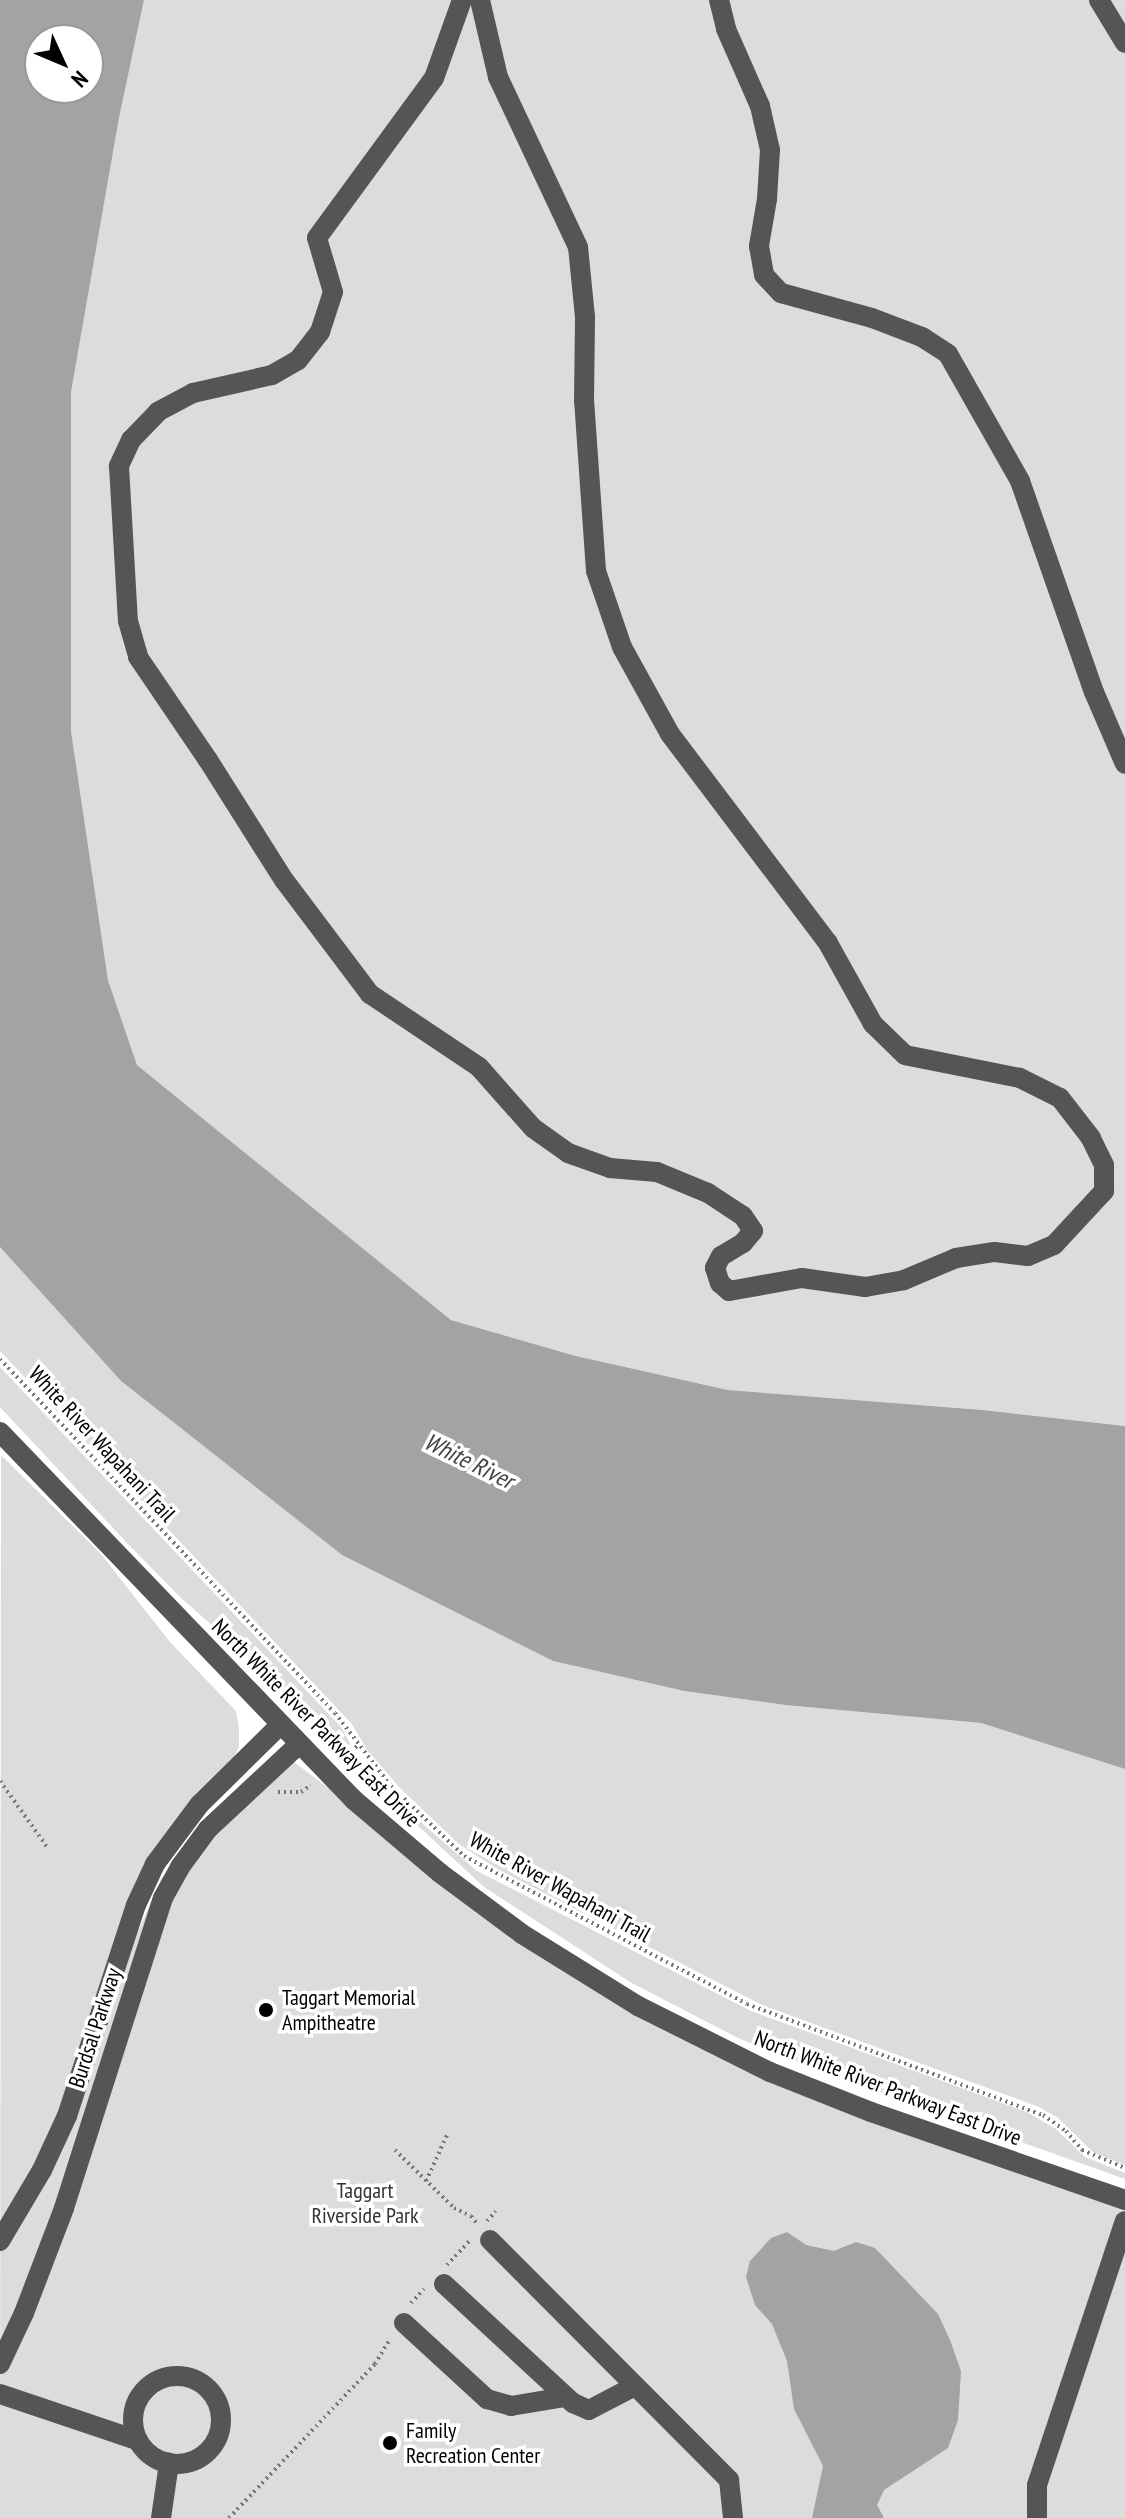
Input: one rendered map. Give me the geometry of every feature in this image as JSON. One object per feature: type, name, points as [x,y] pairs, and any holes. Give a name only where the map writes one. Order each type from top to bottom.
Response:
[{"type":"street","points":[[462,0],[434,78],[317,238],[333,292],[320,332],[298,360],[272,375],[193,393],[158,412],[131,440],[119,466],[128,621],[138,657],[284,880],[370,994],[479,1067],[533,1128],[568,1153],[610,1168],[657,1172],[708,1193],[743,1216],[753,1231],[743,1243],[721,1256],[715,1268],[720,1283],[729,1291],[802,1278],[865,1287],[904,1280],[956,1258],[995,1252],[1028,1256],[1054,1245],[1104,1191],[1104,1165],[1091,1138],[1060,1098],[1020,1078],[905,1055],[873,1024],[828,943],[670,734],[622,647],[596,571],[584,401],[585,317],[578,247],[498,77],[480,0]]},
{"type":"street","points":[[719,0],[726,29],[760,106],[770,150],[767,199],[759,246],[764,275],[781,293],[872,318],[922,337],[948,354],[1020,481],[1094,692],[1125,764]]},
{"type":"street","points":[[1099,0],[1125,43]]},
{"type":"street","name":"North White River Parkway East Drive","points":[[0,1432],[279,1726],[375,1819],[467,1895],[541,1947],[638,2006],[729,2053],[823,2093],[1125,2200]]},
{"type":"street","name":"Burdsal Parkway","points":[[0,2241],[42,2170],[67,2116],[136,1905],[155,1864],[199,1805],[279,1726]]},
{"type":"street","name":"Burdsal Parkway","points":[[0,2364],[33,2293],[64,2208],[163,1898],[180,1867],[208,1829],[298,1745]]},
{"type":"street","points":[[1037,2518],[1037,2485],[1125,2221]]},
{"type":"street","points":[[485,2234],[729,2480],[733,2518]]},
{"type":"street","points":[[438,2280],[565,2397],[589,2410],[635,2386]]},
{"type":"street","points":[[400,2319],[487,2399],[511,2406],[565,2397]]},
{"type":"street","points":[[0,2394],[137,2440],[156,2459],[169,2463],[198,2459],[217,2438],[220,2409],[203,2385],[176,2376],[149,2386],[134,2411],[137,2440]]},
{"type":"street","points":[[161,2518],[169,2463]]},
{"type":"path","name":"White River Wapahani Trail","points":[[0,1359],[335,1713],[391,1786],[464,1856],[747,2004],[1043,2115],[1066,2131],[1082,2150],[1125,2168]]},
{"type":"path","points":[[0,1781],[47,1847]]},
{"type":"path","points":[[426,2181],[447,2135]]},
{"type":"path","points":[[395,2150],[454,2208],[471,2216],[485,2234]]},
{"type":"path","points":[[229,2518],[375,2364],[400,2319],[485,2234],[496,2211]]},
{"type":"green space","points":[[144,0],[1125,0],[1125,1426],[983,1410],[728,1390],[576,1356],[451,1320],[137,1065],[108,980],[71,731],[71,391],[119,118]]},
{"type":"green space","points":[[0,1247],[121,1381],[342,1555],[553,1661],[684,1691],[785,1705],[981,1723],[1125,1769],[1125,2165],[1094,2153],[1058,2118],[1039,2107],[762,2005],[499,1870],[460,1845],[400,1788],[368,1751],[351,1723],[0,1351]]},
{"type":"green space","points":[[0,1367],[341,1727],[350,1743],[343,1755],[261,1668],[181,1598],[0,1407]]},
{"type":"green space","name":"Taggart Riverside Park","points":[[1,1455],[101,1554],[170,1642],[236,1711],[239,1728],[239,1746],[232,1762],[170,1829],[138,1876],[87,2027],[79,2065],[162,1877],[286,1756],[412,1851],[618,1995],[823,2093],[1125,2206],[1125,2518],[0,2518]]},
{"type":"green space","points":[[360,1758],[424,1825],[477,1871],[751,2011],[1027,2112],[1056,2129],[1085,2157],[1125,2173],[1125,2179],[810,2067],[738,2038],[630,1982],[484,1887],[347,1760]]},
{"type":"water","name":"White River","points":[[0,0],[144,0],[119,118],[71,392],[71,731],[108,980],[137,1065],[451,1320],[576,1356],[728,1390],[983,1410],[1125,1426],[1125,1769],[981,1723],[785,1705],[684,1691],[553,1661],[342,1555],[121,1381],[0,1247]]},
{"type":"water","points":[[787,2232],[806,2245],[834,2251],[856,2242],[875,2248],[938,2314],[961,2371],[958,2420],[948,2448],[884,2490],[877,2505],[884,2518],[812,2518],[823,2466],[794,2409],[787,2361],[772,2324],[755,2305],[746,2277],[750,2261],[771,2238]]},
{"type":"place","name":"Taggart Memorial Ampitheatre","points":[[266,2010]]},
{"type":"place","name":"Family Recreation Center","points":[[390,2443]]}]
